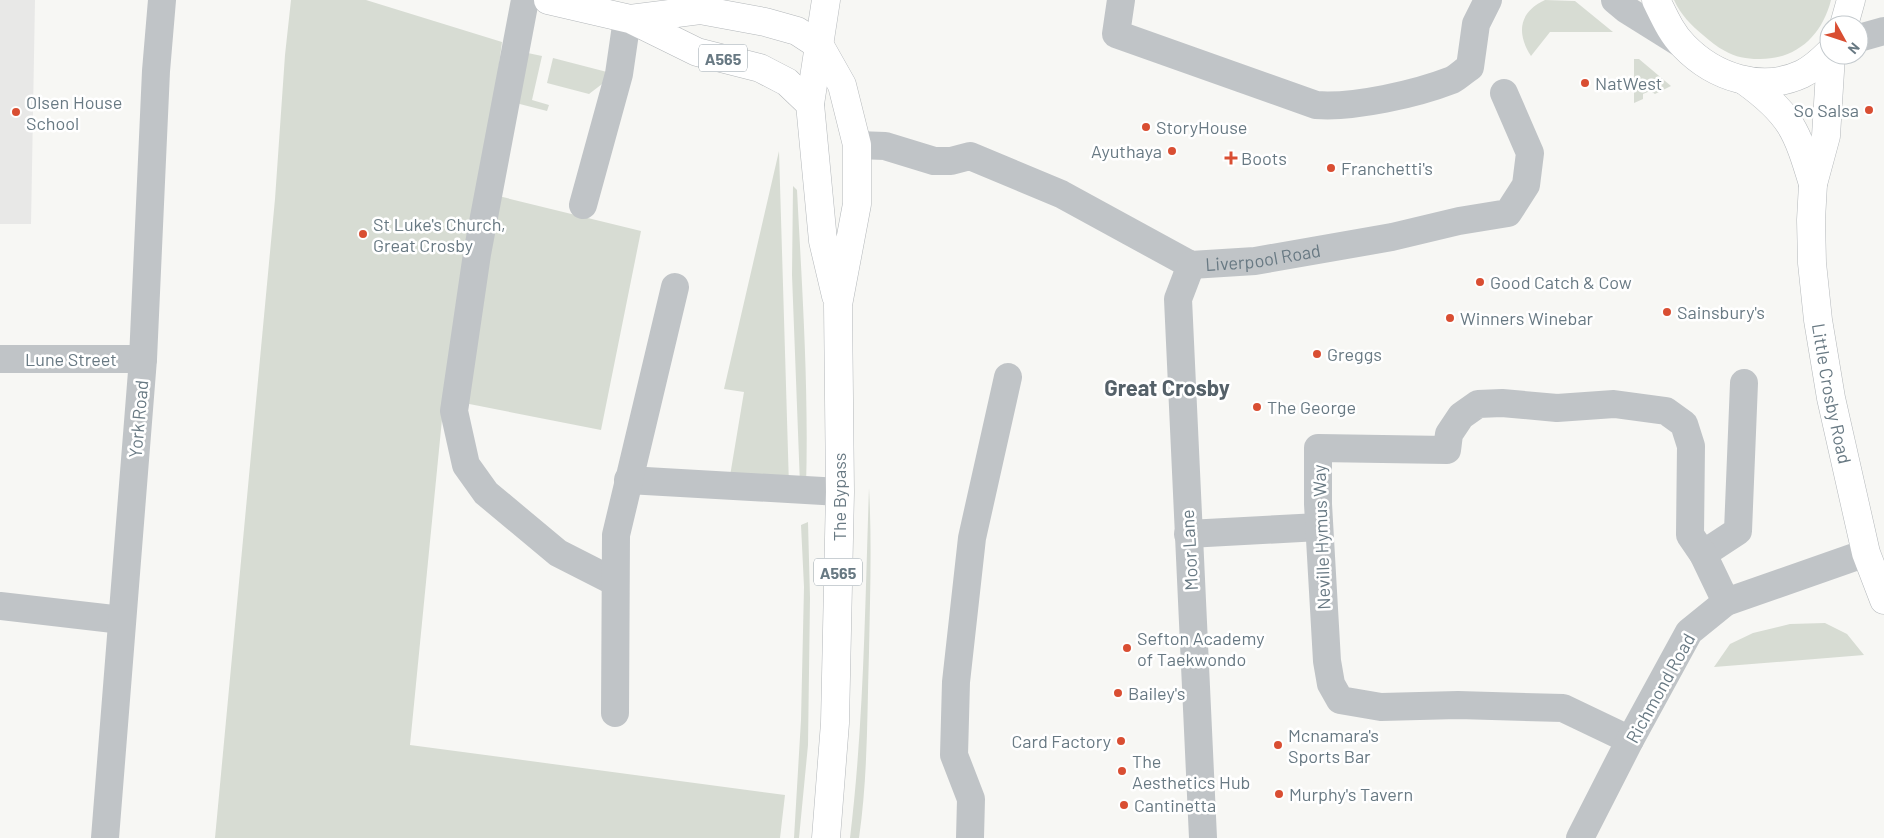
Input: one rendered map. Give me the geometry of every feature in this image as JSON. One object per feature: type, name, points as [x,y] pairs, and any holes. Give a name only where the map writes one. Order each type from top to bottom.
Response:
[{"type":"main road","name":"A565","points":[[548,0],[589,5],[628,19],[697,52],[760,68],[787,82],[810,104]]},
{"type":"main road","name":"The Bypass","points":[[826,0],[810,104],[823,241],[838,305]]},
{"type":"main road","points":[[1650,0],[1662,12],[1683,45],[1701,61],[1717,71],[1745,81],[1766,82],[1785,80],[1804,74],[1819,62]]},
{"type":"main road","points":[[1847,15],[1851,0]]},
{"type":"main road","name":"A565","points":[[628,19],[712,5],[759,21],[797,31],[820,46]]},
{"type":"main road","name":"The Bypass","points":[[820,46],[842,85],[857,145],[857,204],[838,305],[840,492],[835,723],[826,838]]},
{"type":"main road","name":"Little Crosby Road","points":[[1829,65],[1826,136],[1812,184],[1812,263],[1818,320],[1831,398],[1866,553],[1884,600]]},
{"type":"main road","name":"Little Crosby Road","points":[[1745,81],[1773,102],[1786,116],[1802,148],[1812,184]]},
{"type":"street","name":"York Road","points":[[105,838],[143,360],[156,71],[162,0]]},
{"type":"street","points":[[525,0],[477,254],[454,411],[466,464],[486,493],[558,553],[615,582]]},
{"type":"street","points":[[1121,0],[1116,34],[1316,106],[1333,107],[1402,96],[1453,79],[1470,66],[1476,24],[1488,0]]},
{"type":"street","points":[[1615,0],[1627,10],[1683,45]]},
{"type":"street","points":[[583,205],[619,74],[628,19]]},
{"type":"street","points":[[1869,35],[1884,31]]},
{"type":"street","name":"Liverpool Road","points":[[857,145],[885,146],[934,161],[951,161],[970,156],[1062,194],[1190,265],[1255,261],[1392,237],[1459,221],[1508,213],[1526,185],[1530,152],[1504,93]]},
{"type":"street","name":"Moor Lane","points":[[1190,265],[1178,299],[1203,838]]},
{"type":"street","points":[[615,713],[616,535],[675,287]]},
{"type":"street","name":"Lune Street","points":[[0,359],[143,360]]},
{"type":"street","points":[[970,838],[971,799],[954,755],[956,682],[972,538],[1008,377]]},
{"type":"street","points":[[1703,554],[1738,531],[1744,383]]},
{"type":"street","name":"Neville Hymus Way","points":[[1630,740],[1563,708],[1458,705],[1381,707],[1340,700],[1330,684],[1327,661],[1319,526],[1318,448],[1447,450],[1449,434],[1461,416],[1478,404],[1502,403],[1557,408],[1614,404],[1666,411],[1684,424],[1691,446],[1690,535],[1703,554],[1726,602]]},
{"type":"street","points":[[628,480],[840,492]]},
{"type":"street","points":[[1188,534],[1319,526]]},
{"type":"street","name":"Richmond Road","points":[[1580,838],[1630,740],[1689,632],[1726,602],[1866,553]]},
{"type":"street","points":[[0,606],[122,620]]},
{"type":"shaded area","name":"Olsen House School","points":[[0,0],[35,0],[31,224],[0,224]]},
{"type":"shaded area","points":[[291,0],[366,0],[502,42],[482,192],[641,231],[601,430],[444,399],[410,745],[785,795],[780,838],[215,838],[275,199],[285,55]]},
{"type":"shaded area","points":[[1545,0],[1575,1],[1613,32],[1550,32],[1531,56],[1523,39],[1523,24],[1525,17],[1530,11]]},
{"type":"shaded area","points":[[1674,0],[1831,0],[1826,15],[1819,15],[1819,28],[1805,43],[1784,55],[1758,59],[1737,56],[1716,46],[1690,23]]},
{"type":"shaded area","points":[[523,52],[542,56],[532,100],[549,105],[547,111],[512,102]]},
{"type":"shaded area","points":[[553,58],[607,72],[606,81],[589,94],[547,83]]},
{"type":"shaded area","points":[[1634,59],[1639,59],[1671,86],[1655,94],[1650,91],[1643,94],[1643,99],[1634,103]]},
{"type":"shaded area","points":[[779,151],[789,486],[730,476],[744,392],[724,389]]},
{"type":"shaded area","points":[[793,186],[797,190],[804,338],[807,413],[806,487],[800,485],[792,275]]},
{"type":"shaded area","points":[[869,488],[870,570],[866,768],[859,838],[850,838],[861,707]]},
{"type":"shaded area","points":[[808,522],[810,598],[808,745],[799,838],[794,838],[801,720],[804,587],[801,525]]},
{"type":"shaded area","points":[[1825,623],[1847,634],[1864,655],[1714,667],[1730,644],[1753,633],[1790,624]]},
{"type":"place","name":"NatWest","points":[[1585,83]]},
{"type":"place","name":"So Salsa","points":[[1869,110]]},
{"type":"place","name":"Olsen House School","points":[[16,112]]},
{"type":"place","name":"StoryHouse","points":[[1146,127]]},
{"type":"place","name":"Ayuthaya","points":[[1172,151]]},
{"type":"place","name":"Boots","points":[[1231,158]]},
{"type":"place","name":"Franchetti's","points":[[1331,168]]},
{"type":"place","name":"St Luke's Church, Great Crosby","points":[[363,234]]},
{"type":"place","name":"Good Catch & Cow","points":[[1480,282]]},
{"type":"place","name":"Sainsbury's","points":[[1667,312]]},
{"type":"place","name":"Winners Winebar","points":[[1450,318]]},
{"type":"place","name":"Greggs","points":[[1317,354]]},
{"type":"place","name":"The George","points":[[1257,407]]},
{"type":"place","name":"Sefton Academy of Taekwondo","points":[[1127,648]]},
{"type":"place","name":"Bailey's","points":[[1118,693]]},
{"type":"place","name":"Card Factory","points":[[1121,741]]},
{"type":"place","name":"Mcnamara's Sports Bar","points":[[1278,745]]},
{"type":"place","name":"The Aesthetics Hub","points":[[1122,771]]},
{"type":"place","name":"Murphy's Tavern","points":[[1279,794]]},
{"type":"place","name":"Cantinetta","points":[[1124,805]]},
{"type":"district","name":"Great Crosby","points":[[1167,387]]}]
